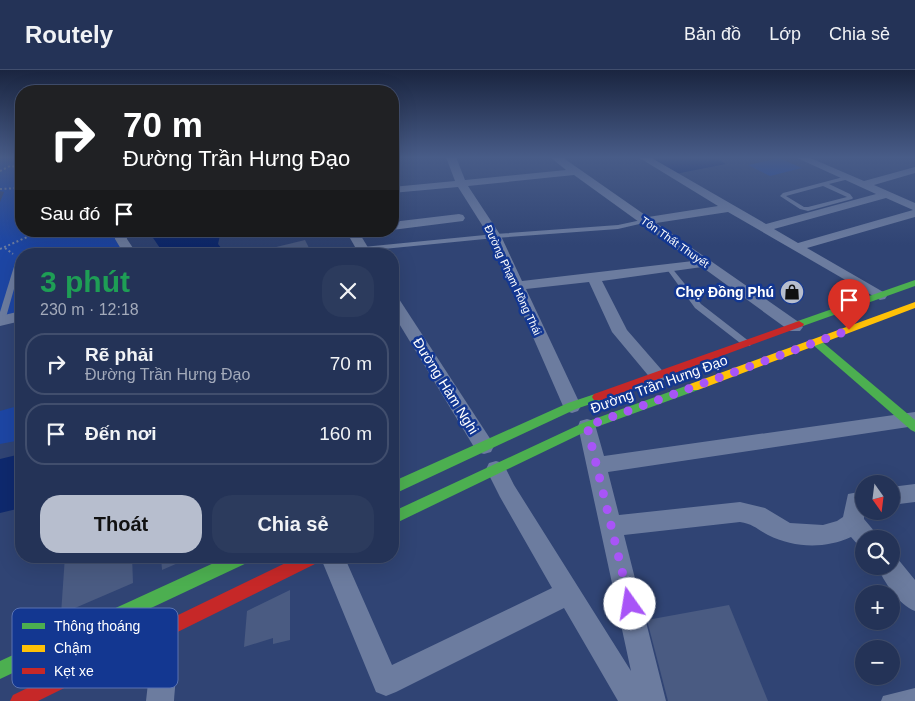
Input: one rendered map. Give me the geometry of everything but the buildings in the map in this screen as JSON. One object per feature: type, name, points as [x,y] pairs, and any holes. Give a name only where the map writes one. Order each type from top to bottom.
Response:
[{"type":"main road","name":"Đường Trần Hưng Đạo","points":[[399,515],[572,406],[915,283]]},
{"type":"main road","name":"Đường Trần Hưng Đạo","points":[[399,487],[587,426],[915,305]]},
{"type":"main road","points":[[795,327],[816,342],[912,422]]},
{"type":"main road","points":[[134,608],[231,563]]},
{"type":"main road","points":[[178,624],[302,563]]},
{"type":"main road","points":[[0,670],[12,664]]},
{"type":"main road","points":[[19,701],[46,688]]},
{"type":"street","points":[[399,189],[427,186]]},
{"type":"street","name":"Đường Phạm Hồng Thái","points":[[463,186],[495,236],[572,406]]},
{"type":"street","name":"Tôn Thất Thuyết","points":[[597,186],[795,327]]},
{"type":"street","points":[[692,186],[880,296]]},
{"type":"street","points":[[865,186],[915,207]]},
{"type":"street","points":[[764,228],[885,195]]},
{"type":"street","points":[[646,221],[728,208]]},
{"type":"street","points":[[797,247],[915,213]]},
{"type":"street","points":[[399,225],[460,218]]},
{"type":"street","points":[[121,237],[127,248]]},
{"type":"street","points":[[356,237],[362,248]]},
{"type":"street","points":[[517,286],[705,263]]},
{"type":"street","points":[[594,278],[620,332],[658,376]]},
{"type":"street","name":"Đường Hàm Nghi","points":[[399,310],[490,458],[507,492],[634,701]]},
{"type":"street","points":[[0,321],[15,317]]},
{"type":"street","points":[[597,464],[912,422]]},
{"type":"street","points":[[587,426],[652,701]]},
{"type":"street","points":[[900,495],[915,493]]},
{"type":"street","points":[[612,526],[740,512],[757,515],[775,527],[790,533],[823,535],[843,530],[855,530]]},
{"type":"street","points":[[335,563],[386,682],[569,593]]},
{"type":"street","points":[[896,575],[915,599]]},
{"type":"street","points":[[160,701],[161,688]]},
{"type":"lane","points":[[814,186],[783,196],[802,208],[808,209],[850,198],[829,186]]},
{"type":"lane","points":[[390,248],[495,236],[618,227],[646,221]]},
{"type":"lane","points":[[669,268],[698,306],[747,344]]},
{"type":"lane","points":[[0,321],[15,273]]},
{"type":"lane","points":[[888,701],[915,695]]},
{"type":"path","points":[[0,190],[15,189]]},
{"type":"path","points":[[0,249],[27,237]]},
{"type":"shaded area","points":[[0,186],[15,186],[15,237],[114,237],[122,248],[15,248],[15,314],[0,317],[0,202],[4,192],[0,191]]},
{"type":"shaded area","points":[[152,237],[220,237],[218,244],[221,248],[160,248]]},
{"type":"shaded area","points":[[15,407],[15,441],[0,444],[0,411]]},
{"type":"shaded area","points":[[15,455],[15,509],[0,513],[0,459]]},
{"type":"traffic: fast","points":[[799,324],[915,283]]},
{"type":"traffic: fast","points":[[816,342],[915,427]]},
{"type":"traffic: fast","points":[[399,516],[587,426],[694,387]]},
{"type":"traffic: fast","points":[[399,486],[572,406],[598,397]]},
{"type":"traffic: fast","points":[[134,608],[231,563]]},
{"type":"traffic: fast","points":[[0,670],[12,664]]},
{"type":"traffic: slow","points":[[694,387],[915,305]]},
{"type":"traffic: jam","points":[[598,397],[799,324]]},
{"type":"traffic: jam","points":[[178,623],[302,563]]},
{"type":"traffic: jam","points":[[19,701],[46,688]]},
{"type":"place","name":"Chợ Đồng Phú","points":[[792,292]]},
{"type":"route","points":[[630,604],[587,426],[849,330]]}]
